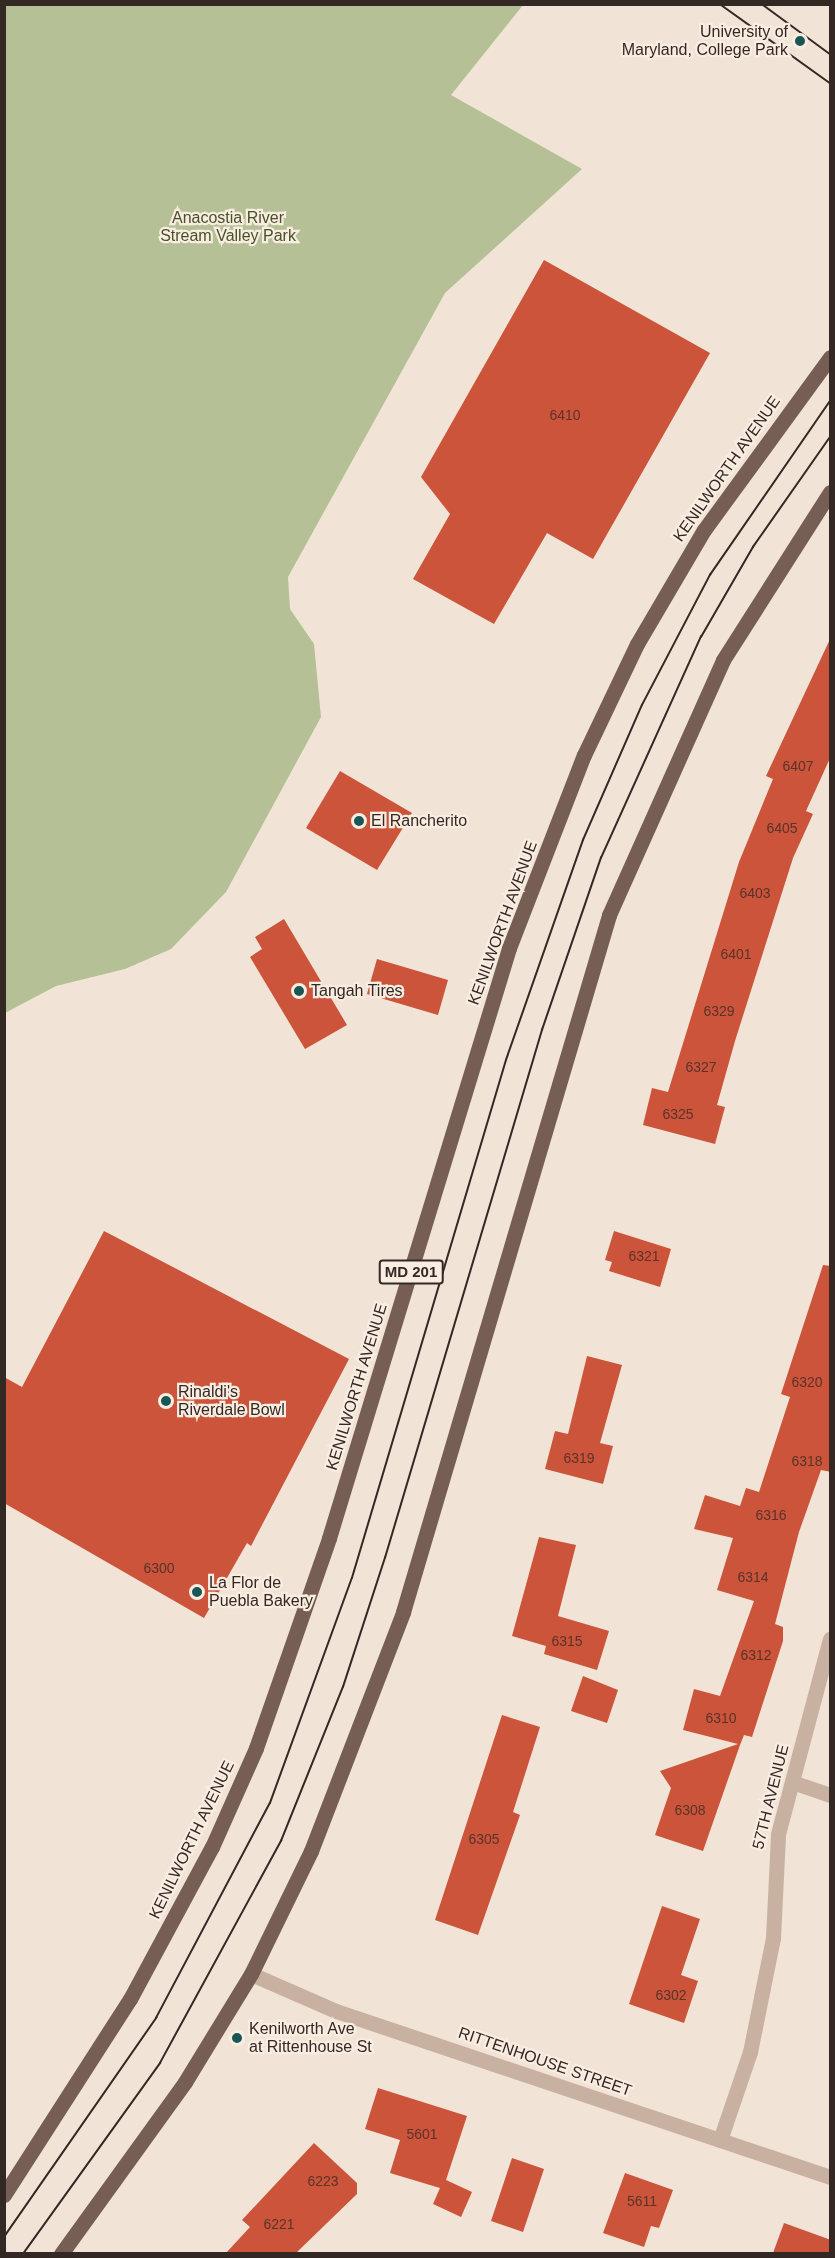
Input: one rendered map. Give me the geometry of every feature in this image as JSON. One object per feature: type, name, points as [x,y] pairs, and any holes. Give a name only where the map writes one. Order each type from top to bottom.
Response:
[{"type":"main road","name":"KENILWORTH AVENUE","points":[[4,2195],[130,1999],[212,1847],[256,1748],[329,1538],[509,948],[584,755],[637,644],[704,530],[831,357]]},
{"type":"main road","points":[[61,2253],[185,2082],[251,1974],[311,1851],[382,1678],[609,915],[723,660],[831,492]]},
{"type":"street","name":"57TH AVENUE","points":[[720,2140],[750,2052],[770,1955],[773,1867],[792,1782],[831,1639]]},
{"type":"street","points":[[792,1782],[831,1795]]},
{"type":"street","name":"RITTENHOUSE STREET","points":[[251,1974],[336,2011],[831,2177]]},
{"type":"green space","name":"Anacostia River Stream Valley Park","points":[[5,4],[523,5],[451,95],[582,169],[445,293],[288,577],[290,609],[314,644],[321,717],[226,892],[171,949],[125,969],[56,986],[5,1013]]},
{"type":"building","points":[[544,260],[710,353],[593,559],[547,533],[494,624],[413,579],[450,514],[421,477]]},
{"type":"building","points":[[831,637],[831,756],[806,811],[813,814],[793,858],[735,1041],[717,1105],[725,1107],[715,1144],[643,1125],[652,1088],[668,1092],[739,862],[773,779],[766,776]]},
{"type":"building","name":"El Rancherito","points":[[340,771],[412,813],[377,870],[306,828]]},
{"type":"building","name":"Tangah Tires","points":[[284,919],[347,1025],[305,1049],[250,957],[262,949],[255,937]]},
{"type":"building","points":[[377,959],[448,980],[438,1015],[367,994]]},
{"type":"building","name":"Rinaldi's Riverdale Bowl","points":[[104,1231],[349,1359],[251,1546],[247,1543],[204,1618],[4,1503],[4,1377],[22,1387]]},
{"type":"building","points":[[614,1231],[671,1249],[660,1287],[609,1271],[612,1262],[605,1260]]},
{"type":"building","points":[[823,1265],[831,1266],[831,1472],[821,1470],[799,1532],[775,1624],[783,1627],[783,1641],[752,1737],[744,1735],[703,1851],[655,1835],[671,1788],[660,1771],[738,1744],[683,1730],[694,1689],[720,1696],[754,1601],[717,1590],[733,1538],[694,1529],[705,1495],[740,1506],[746,1488],[759,1492],[790,1397],[781,1394]]},
{"type":"building","points":[[587,1356],[622,1365],[600,1443],[613,1446],[603,1484],[545,1469],[555,1431],[568,1434]]},
{"type":"building","points":[[539,1537],[576,1545],[558,1616],[609,1631],[597,1670],[544,1654],[546,1646],[512,1636]]},
{"type":"building","points":[[583,1676],[618,1690],[607,1723],[571,1711]]},
{"type":"building","points":[[502,1715],[540,1727],[513,1812],[520,1815],[478,1935],[435,1920]]},
{"type":"building","points":[[662,1906],[700,1919],[681,1975],[698,1981],[684,2023],[629,2004]]},
{"type":"building","points":[[378,2088],[467,2116],[446,2180],[472,2192],[461,2217],[433,2204],[440,2188],[390,2173],[400,2140],[365,2129]]},
{"type":"building","points":[[314,2143],[357,2183],[357,2194],[296,2253],[226,2253],[250,2227],[242,2220]]},
{"type":"building","points":[[512,2158],[544,2169],[523,2232],[491,2221]]},
{"type":"building","points":[[625,2173],[673,2190],[659,2228],[651,2226],[644,2247],[603,2233]]},
{"type":"building","points":[[784,2223],[831,2240],[831,2253],[773,2253]]},
{"type":"tram line","points":[[720,4],[830,83]]},
{"type":"tram line","points":[[762,4],[830,54]]},
{"type":"tram line","points":[[4,2237],[156,2018],[270,1803],[352,1578],[506,1060],[583,840],[642,705],[710,575],[830,401]]},
{"type":"tram line","points":[[23,2254],[160,2063],[281,1841],[343,1687],[385,1558],[542,1030],[601,858],[701,637],[753,547],[830,437]]},
{"type":"place","name":"University of Maryland, College Park","points":[[800,41]]},
{"type":"place","name":"El Rancherito","points":[[359,821]]},
{"type":"place","name":"Tangah Tires","points":[[299,991]]},
{"type":"place","name":"Rinaldi's Riverdale Bowl","points":[[166,1401]]},
{"type":"place","name":"La Flor de Puebla Bakery","points":[[197,1592]]},
{"type":"place","name":"Kenilworth Ave at Rittenhouse St","points":[[237,2038]]}]
